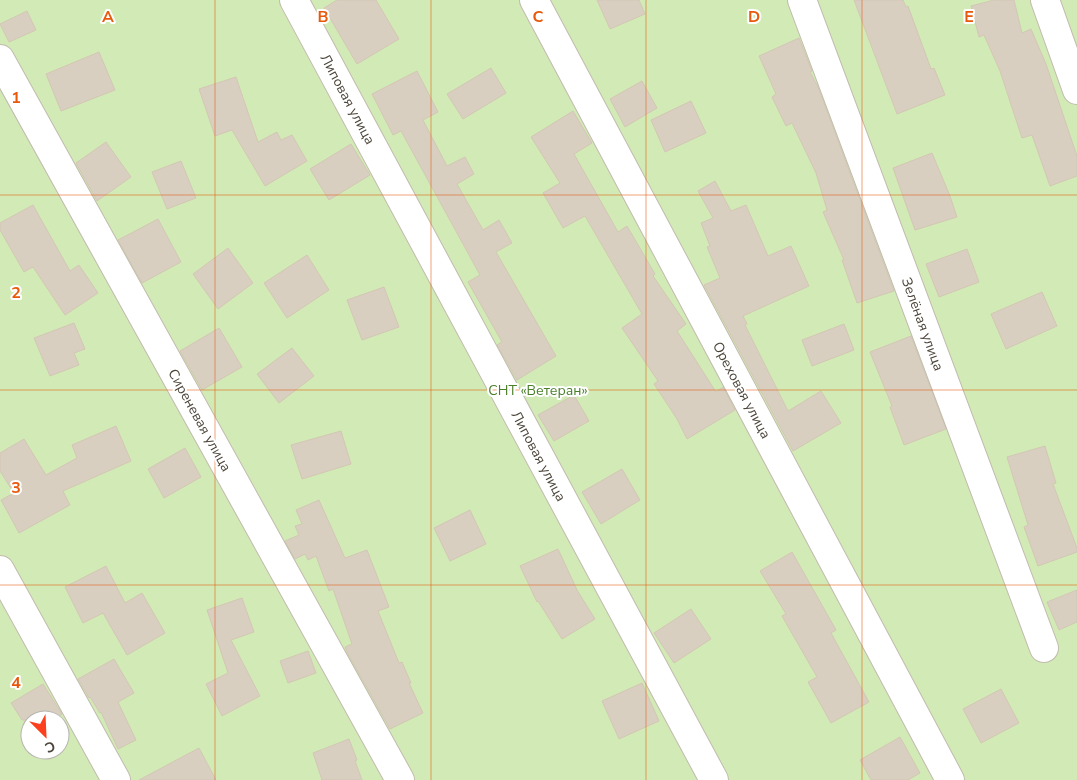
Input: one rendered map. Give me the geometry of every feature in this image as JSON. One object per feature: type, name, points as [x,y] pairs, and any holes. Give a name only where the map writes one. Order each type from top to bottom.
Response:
[{"type":"street","name":"Липовая улица","points":[[294,0],[714,780]]},
{"type":"street","name":"Ореховая улица","points":[[534,0],[950,780]]},
{"type":"street","name":"Зелёная улица","points":[[802,0],[1044,648]]},
{"type":"street","points":[[1044,0],[1077,90]]},
{"type":"street","name":"Сиреневая улица","points":[[0,59],[400,780]]},
{"type":"street","points":[[0,570],[116,780]]},
{"type":"green space","name":"СНТ «Ветеран»","points":[[0,0],[1077,0],[1077,780],[0,780]]},
{"type":"building","points":[[337,0],[376,0],[399,39],[357,64],[324,8]]},
{"type":"building","points":[[597,0],[639,0],[645,14],[610,29]]},
{"type":"building","points":[[854,0],[903,0],[906,7],[908,6],[931,69],[934,68],[945,95],[897,114]]},
{"type":"building","points":[[994,0],[1014,0],[1022,33],[1031,29],[1046,64],[1077,156],[1077,176],[1050,186],[1032,135],[1022,138],[1000,71],[984,35],[979,37],[971,6]]},
{"type":"building","points":[[27,11],[36,30],[9,42],[0,24]]},
{"type":"building","points":[[799,38],[812,71],[810,72],[818,87],[894,291],[857,303],[842,260],[844,260],[823,212],[827,210],[816,173],[792,123],[786,126],[772,97],[776,94],[759,56]]},
{"type":"building","points":[[99,52],[115,90],[61,111],[46,74]]},
{"type":"building","points":[[491,68],[506,93],[463,119],[447,94]]},
{"type":"building","points":[[417,71],[438,112],[423,120],[447,166],[465,157],[474,174],[457,184],[483,230],[499,220],[512,243],[496,252],[556,356],[517,380],[497,345],[502,342],[468,282],[480,275],[401,131],[393,135],[372,94]]},
{"type":"building","points":[[236,77],[258,142],[277,132],[281,140],[292,135],[307,161],[265,186],[232,130],[215,136],[199,89]]},
{"type":"building","points":[[642,81],[657,108],[625,127],[610,99]]},
{"type":"building","points":[[691,101],[706,133],[665,152],[651,120]]},
{"type":"building","points":[[573,111],[592,143],[574,154],[618,232],[627,226],[655,274],[653,276],[686,324],[677,331],[716,392],[723,387],[735,410],[687,439],[677,419],[654,384],[658,381],[622,328],[642,314],[585,216],[563,228],[543,193],[560,183],[531,137]]},
{"type":"building","points":[[106,142],[131,177],[97,201],[76,163]]},
{"type":"building","points":[[351,144],[370,175],[329,200],[310,169]]},
{"type":"building","points":[[932,153],[957,217],[915,230],[893,168]]},
{"type":"building","points":[[181,161],[196,198],[167,209],[152,172]]},
{"type":"building","points":[[715,181],[731,211],[746,205],[768,256],[791,246],[809,286],[743,316],[747,324],[745,325],[788,411],[821,391],[841,423],[793,451],[704,285],[720,278],[707,247],[710,246],[701,223],[713,218],[698,191]]},
{"type":"building","points":[[33,205],[70,271],[79,265],[98,293],[65,315],[33,267],[24,272],[0,230],[0,223]]},
{"type":"building","points":[[158,219],[181,262],[142,283],[118,240]]},
{"type":"building","points":[[228,248],[253,283],[218,309],[193,274]]},
{"type":"building","points":[[967,249],[979,282],[939,297],[926,264]]},
{"type":"building","points":[[307,255],[329,290],[287,318],[264,283]]},
{"type":"building","points":[[384,287],[399,327],[362,340],[347,300]]},
{"type":"building","points":[[1042,292],[1057,326],[1006,349],[991,314]]},
{"type":"building","points":[[74,323],[85,349],[74,353],[79,365],[50,376],[34,338]]},
{"type":"building","points":[[844,324],[854,350],[812,366],[802,340]]},
{"type":"building","points":[[219,328],[242,367],[202,390],[180,351]]},
{"type":"building","points":[[911,336],[946,429],[904,445],[890,407],[892,406],[870,352]]},
{"type":"building","points":[[292,348],[314,376],[279,403],[257,374]]},
{"type":"building","points":[[574,395],[589,421],[554,441],[538,415]]},
{"type":"building","points":[[116,426],[131,461],[63,491],[70,505],[19,533],[1,500],[14,493],[0,471],[0,453],[24,439],[46,475],[77,458],[72,445]]},
{"type":"building","points":[[341,431],[351,464],[302,479],[291,445]]},
{"type":"building","points":[[1045,446],[1056,483],[1053,484],[1077,552],[1038,566],[1024,527],[1028,525],[1007,457]]},
{"type":"building","points":[[185,448],[201,477],[164,498],[148,469]]},
{"type":"building","points":[[622,469],[640,500],[601,524],[582,492]]},
{"type":"building","points":[[319,500],[345,558],[367,550],[389,607],[378,611],[399,663],[402,662],[411,683],[409,683],[423,713],[390,729],[345,647],[352,644],[333,589],[329,591],[316,556],[308,560],[305,554],[295,559],[285,541],[299,535],[295,526],[302,524],[296,510]]},
{"type":"building","points":[[470,510],[486,544],[450,561],[434,528]]},
{"type":"building","points":[[558,549],[577,590],[595,619],[562,639],[537,602],[520,566]]},
{"type":"building","points":[[792,552],[836,630],[831,633],[869,702],[831,723],[808,682],[817,677],[782,616],[786,614],[760,571]]},
{"type":"building","points":[[106,566],[125,603],[142,593],[165,633],[127,655],[103,613],[83,623],[65,587]]},
{"type":"building","points":[[1077,590],[1077,622],[1059,630],[1047,602]]},
{"type":"building","points":[[242,598],[254,632],[231,640],[260,696],[222,716],[206,684],[228,673],[207,610]]},
{"type":"building","points":[[691,609],[711,639],[674,663],[654,633]]},
{"type":"building","points":[[308,651],[316,673],[288,683],[280,661]]},
{"type":"building","points":[[114,659],[134,693],[118,702],[136,740],[118,749],[101,712],[89,698],[78,679]]},
{"type":"building","points":[[642,683],[659,721],[619,739],[602,701]]},
{"type":"building","points":[[43,684],[59,710],[20,710],[20,717],[11,703]]},
{"type":"building","points":[[1001,689],[1019,723],[981,743],[963,709]]},
{"type":"building","points":[[900,737],[920,773],[908,780],[871,780],[860,760]]},
{"type":"building","points":[[349,739],[362,780],[322,780],[313,753]]},
{"type":"building","points":[[199,748],[216,780],[139,780]]}]
